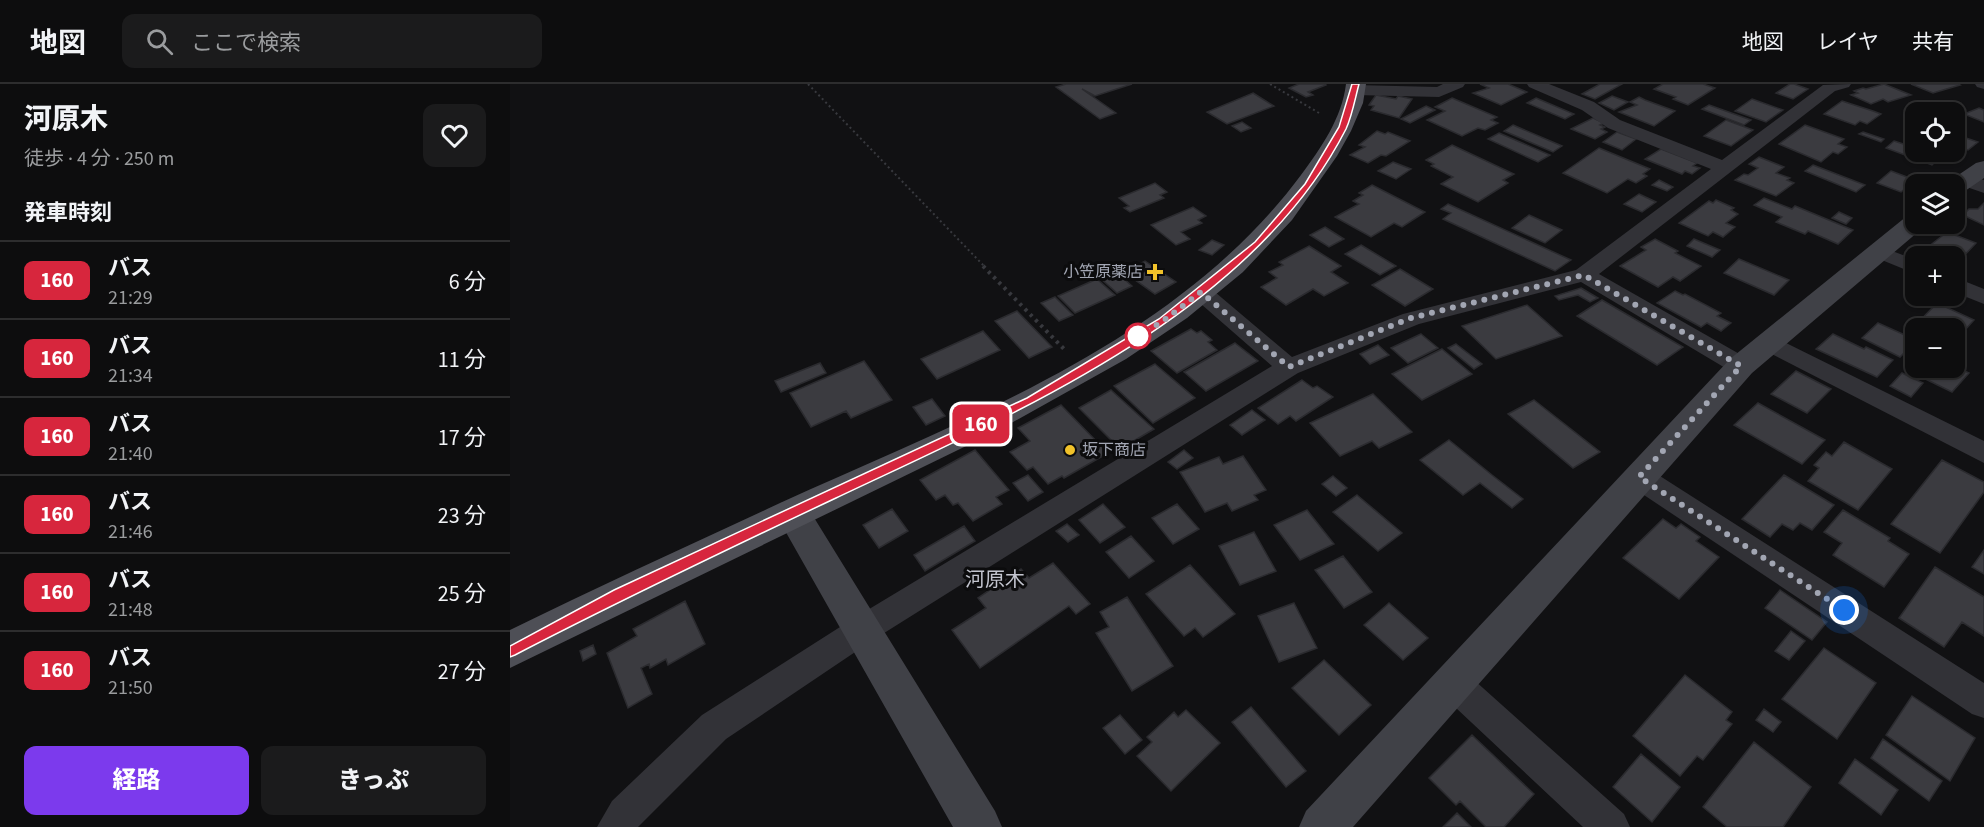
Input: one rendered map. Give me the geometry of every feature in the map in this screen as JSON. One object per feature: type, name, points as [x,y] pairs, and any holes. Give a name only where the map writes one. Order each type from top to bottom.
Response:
[{"type":"main road","points":[[510,650],[619,594],[1031,400],[1163,321],[1258,244],[1308,185],[1343,127],[1356,87]]},
{"type":"street","points":[[1356,87],[1439,92],[1457,84]]},
{"type":"street","points":[[1535,84],[1588,106],[1614,124],[1725,168]]},
{"type":"street","points":[[616,827],[625,814],[714,727],[862,630],[1289,367],[1411,318],[1584,275],[1830,85]]},
{"type":"street","points":[[1322,827],[1741,366],[1905,231]]},
{"type":"street","points":[[1879,252],[1905,263]]},
{"type":"street","points":[[1584,275],[1741,366]]},
{"type":"street","points":[[1965,289],[1984,297]]},
{"type":"street","points":[[1201,292],[1289,367]]},
{"type":"street","points":[[1770,343],[1984,453]]},
{"type":"street","points":[[1639,477],[1984,702]]},
{"type":"street","points":[[793,513],[979,827]]},
{"type":"street","points":[[1452,682],[1611,827]]},
{"type":"path","points":[[808,84],[1084,370]]},
{"type":"path","points":[[1270,84],[1343,127]]},
{"type":"building","points":[[1066,84],[1132,84],[1095,96],[1082,89],[1116,113],[1100,119],[1056,87]]},
{"type":"building","points":[[1299,84],[1326,85],[1308,92],[1313,95],[1306,97],[1289,88]]},
{"type":"building","points":[[1480,84],[1508,84],[1527,92],[1501,105],[1473,93],[1489,88]]},
{"type":"building","points":[[1600,84],[1622,84],[1595,99],[1582,94]]},
{"type":"building","points":[[1663,84],[1703,84],[1715,88],[1688,105],[1673,99],[1676,97],[1654,89]]},
{"type":"building","points":[[1790,84],[1808,89],[1793,99],[1776,93]]},
{"type":"building","points":[[1884,84],[1911,95],[1888,102],[1883,99],[1871,104],[1851,95],[1858,93],[1854,91],[1863,88]]},
{"type":"building","points":[[1911,84],[1958,84],[1960,85],[1933,93]]},
{"type":"building","points":[[1253,93],[1274,106],[1227,124],[1207,112]]},
{"type":"building","points":[[1376,95],[1412,99],[1399,118],[1371,110],[1374,106],[1369,105]]},
{"type":"building","points":[[1612,96],[1628,102],[1614,110],[1599,103]]},
{"type":"building","points":[[1639,97],[1675,111],[1654,126],[1619,112],[1637,105],[1630,102]]},
{"type":"building","points":[[1452,98],[1497,117],[1491,120],[1498,123],[1485,130],[1478,128],[1462,136],[1427,120],[1445,111],[1435,107]]},
{"type":"building","points":[[1536,98],[1574,114],[1565,119],[1527,103]]},
{"type":"building","points":[[1752,99],[1783,110],[1766,122],[1735,111]]},
{"type":"building","points":[[1842,101],[1881,114],[1867,124],[1860,121],[1855,125],[1824,114]]},
{"type":"building","points":[[1709,105],[1751,120],[1744,125],[1702,109]]},
{"type":"building","points":[[1426,106],[1435,110],[1410,123],[1401,119]]},
{"type":"building","points":[[1979,108],[1984,110],[1984,122],[1965,114]]},
{"type":"building","points":[[1593,118],[1604,123],[1600,125],[1605,127],[1601,129],[1607,132],[1595,139],[1571,129]]},
{"type":"building","points":[[1726,120],[1753,130],[1731,146],[1704,136]]},
{"type":"building","points":[[1242,122],[1251,128],[1241,132],[1232,126]]},
{"type":"building","points":[[1513,125],[1562,146],[1553,152],[1504,131]]},
{"type":"building","points":[[1805,125],[1844,139],[1838,144],[1847,147],[1838,154],[1833,152],[1821,162],[1779,144]]},
{"type":"building","points":[[1377,131],[1385,134],[1388,132],[1410,141],[1386,156],[1381,155],[1368,163],[1350,155],[1365,147],[1359,145]]},
{"type":"building","points":[[1617,132],[1636,139],[1622,150],[1603,142]]},
{"type":"building","points":[[1863,132],[1884,139],[1881,142],[1859,134]]},
{"type":"building","points":[[1499,133],[1550,155],[1538,162],[1488,139]]},
{"type":"building","points":[[1965,138],[1978,142],[1968,150],[1965,149]]},
{"type":"building","points":[[1894,141],[1905,144],[1905,155],[1886,148]]},
{"type":"building","points":[[1452,145],[1514,174],[1503,180],[1508,183],[1478,202],[1441,184],[1453,177],[1431,166],[1434,164],[1426,160]]},
{"type":"building","points":[[1599,148],[1650,169],[1643,174],[1647,176],[1636,183],[1628,179],[1607,193],[1563,173]]},
{"type":"building","points":[[1661,149],[1697,163],[1693,166],[1700,168],[1692,174],[1685,171],[1682,174],[1645,159]]},
{"type":"building","points":[[1759,157],[1784,167],[1776,173],[1790,178],[1787,180],[1794,183],[1776,196],[1735,180],[1758,168],[1749,164]]},
{"type":"building","points":[[1393,162],[1411,169],[1396,179],[1378,171]]},
{"type":"building","points":[[1813,165],[1865,185],[1856,192],[1805,171]]},
{"type":"building","points":[[1891,171],[1905,176],[1905,189],[1901,192],[1877,183]]},
{"type":"building","points":[[1659,180],[1673,187],[1667,191],[1652,185]]},
{"type":"building","points":[[1155,183],[1167,192],[1160,195],[1164,198],[1130,212],[1124,208],[1129,206],[1119,198]]},
{"type":"building","points":[[1372,185],[1425,212],[1402,227],[1394,223],[1371,237],[1335,217],[1359,204],[1353,201],[1363,195],[1359,193]]},
{"type":"building","points":[[1639,194],[1656,202],[1642,212],[1624,204]]},
{"type":"building","points":[[1764,198],[1792,209],[1795,206],[1853,230],[1838,244],[1808,231],[1805,234],[1776,222],[1782,217],[1754,205]]},
{"type":"building","points":[[1716,200],[1734,208],[1731,210],[1738,214],[1726,223],[1735,227],[1723,237],[1713,232],[1708,236],[1679,223],[1709,201],[1713,203]]},
{"type":"building","points":[[1984,203],[1984,225],[1965,216],[1969,209],[1978,209]]},
{"type":"building","points":[[1448,204],[1571,260],[1555,271],[1443,219],[1451,213],[1441,209]]},
{"type":"building","points":[[1193,207],[1206,216],[1198,220],[1202,223],[1181,232],[1190,239],[1176,245],[1151,225]]},
{"type":"building","points":[[1839,212],[1852,218],[1846,224],[1832,218]]},
{"type":"building","points":[[1529,215],[1562,230],[1545,243],[1512,228]]},
{"type":"building","points":[[1325,227],[1344,239],[1329,247],[1310,235]]},
{"type":"building","points":[[1944,234],[1952,234],[1976,243],[1965,255],[1965,246],[1929,246]]},
{"type":"building","points":[[1655,239],[1678,251],[1675,253],[1701,266],[1680,281],[1673,277],[1658,287],[1620,266],[1646,250],[1641,247]]},
{"type":"building","points":[[1694,239],[1720,250],[1712,257],[1687,246]]},
{"type":"building","points":[[1212,240],[1224,245],[1212,255],[1199,250]]},
{"type":"building","points":[[1361,245],[1396,266],[1380,275],[1345,254]]},
{"type":"building","points":[[1309,246],[1341,266],[1331,272],[1348,283],[1324,296],[1313,289],[1286,305],[1261,287],[1277,278],[1269,272],[1283,265],[1279,262]]},
{"type":"building","points":[[1739,259],[1789,280],[1774,295],[1724,273]]},
{"type":"building","points":[[1145,261],[1176,282],[1155,294],[1124,272]]},
{"type":"building","points":[[1400,269],[1433,289],[1405,306],[1372,285]]},
{"type":"building","points":[[1114,270],[1132,286],[1117,293],[1099,277]]},
{"type":"building","points":[[1097,279],[1115,295],[1075,313],[1058,296]]},
{"type":"building","points":[[1581,288],[1598,298],[1590,302],[1578,295],[1559,300],[1555,296]]},
{"type":"building","points":[[1675,291],[1721,313],[1717,316],[1731,323],[1721,331],[1707,323],[1701,327],[1657,303]]},
{"type":"building","points":[[1055,297],[1073,315],[1059,321],[1041,303]]},
{"type":"building","points":[[1602,300],[1683,347],[1657,365],[1577,316]]},
{"type":"building","points":[[1527,305],[1562,336],[1496,359],[1462,326]]},
{"type":"building","points":[[1934,306],[1944,306],[1974,320],[1965,330],[1965,318],[1923,318]]},
{"type":"building","points":[[1017,311],[1052,347],[1029,358],[995,321]]},
{"type":"building","points":[[1878,323],[1905,335],[1905,352],[1900,357],[1862,338]]},
{"type":"building","points":[[1191,329],[1197,333],[1201,331],[1212,340],[1208,342],[1217,350],[1177,373],[1151,351]]},
{"type":"building","points":[[983,331],[1000,350],[937,379],[921,359]]},
{"type":"building","points":[[1421,334],[1438,348],[1408,363],[1391,348]]},
{"type":"building","points":[[1833,334],[1893,360],[1877,377],[1816,349]]},
{"type":"building","points":[[1235,343],[1258,361],[1206,391],[1184,372]]},
{"type":"building","points":[[1456,344],[1482,364],[1474,369],[1448,348]]},
{"type":"building","points":[[1378,345],[1389,355],[1370,364],[1360,354]]},
{"type":"building","points":[[1442,349],[1472,374],[1422,400],[1392,374]]},
{"type":"building","points":[[864,361],[892,400],[851,418],[846,411],[811,427],[790,393]]},
{"type":"building","points":[[820,363],[826,373],[781,392],[775,381]]},
{"type":"building","points":[[1155,364],[1195,398],[1153,423],[1114,386]]},
{"type":"building","points":[[1796,371],[1831,389],[1807,413],[1771,394]]},
{"type":"building","points":[[1902,373],[1905,374],[1905,378],[1912,378],[1923,383],[1911,397],[1890,386]]},
{"type":"building","points":[[1923,378],[1965,378],[1952,392]]},
{"type":"building","points":[[1302,380],[1313,388],[1317,386],[1333,397],[1296,421],[1290,416],[1278,424],[1258,408]]},
{"type":"building","points":[[1111,390],[1154,429],[1120,449],[1079,408]]},
{"type":"building","points":[[1373,394],[1412,432],[1379,448],[1372,441],[1340,456],[1310,423]]},
{"type":"building","points":[[932,399],[945,416],[926,425],[913,407]]},
{"type":"building","points":[[1534,400],[1600,452],[1573,468],[1508,414]]},
{"type":"building","points":[[1758,403],[1825,440],[1802,464],[1734,425]]},
{"type":"building","points":[[1061,405],[1108,453],[1064,478],[1062,476],[1048,484],[1033,467],[1027,470],[1010,452],[1030,441],[1018,428]]},
{"type":"building","points":[[1252,410],[1265,420],[1242,435],[1230,425]]},
{"type":"building","points":[[1449,440],[1523,499],[1512,508],[1480,483],[1463,495],[1420,460]]},
{"type":"building","points":[[1844,442],[1892,469],[1858,510],[1808,481],[1819,468],[1814,465],[1826,452],[1832,456]]},
{"type":"building","points":[[975,450],[1009,490],[996,497],[1002,504],[973,521],[958,503],[953,505],[945,495],[936,500],[920,480]]},
{"type":"building","points":[[1184,450],[1193,458],[1177,469],[1168,462]]},
{"type":"building","points":[[1243,456],[1266,490],[1254,495],[1258,500],[1232,511],[1227,503],[1205,512],[1180,472],[1219,457],[1223,464]]},
{"type":"building","points":[[1942,460],[1984,482],[1984,492],[1940,553],[1891,524]]},
{"type":"building","points":[[1028,475],[1043,492],[1028,501],[1013,483]]},
{"type":"building","points":[[1784,475],[1834,505],[1812,530],[1800,523],[1793,530],[1782,524],[1770,537],[1742,519]]},
{"type":"building","points":[[1333,476],[1347,488],[1336,496],[1322,484]]},
{"type":"building","points":[[1357,495],[1402,533],[1378,551],[1333,512]]},
{"type":"building","points":[[1103,504],[1125,527],[1100,543],[1079,520]]},
{"type":"building","points":[[1177,504],[1199,529],[1173,544],[1152,518]]},
{"type":"building","points":[[892,509],[908,531],[879,548],[863,525]]},
{"type":"building","points":[[1307,510],[1334,544],[1300,560],[1274,525]]},
{"type":"building","points":[[1843,510],[1890,538],[1888,541],[1909,554],[1884,587],[1833,555],[1842,543],[1824,532]]},
{"type":"building","points":[[1663,519],[1676,528],[1681,524],[1700,537],[1696,541],[1719,557],[1679,599],[1623,558]]},
{"type":"building","points":[[1067,524],[1079,535],[1068,542],[1056,531]]},
{"type":"building","points":[[964,526],[975,541],[925,571],[914,555]]},
{"type":"building","points":[[1254,532],[1276,571],[1240,585],[1219,546]]},
{"type":"building","points":[[1131,536],[1154,561],[1129,578],[1106,552]]},
{"type":"building","points":[[1984,550],[1984,574],[1972,567]]},
{"type":"building","points":[[1343,556],[1372,592],[1344,608],[1315,570]]},
{"type":"building","points":[[1053,563],[1090,604],[1076,614],[1069,606],[980,668],[952,630],[986,608],[978,598],[1021,569],[1029,578]]},
{"type":"building","points":[[1190,565],[1235,614],[1203,637],[1195,628],[1184,636],[1146,594]]},
{"type":"building","points":[[1935,567],[1984,597],[1984,636],[1962,622],[1944,647],[1899,618]]},
{"type":"building","points":[[1780,590],[1827,622],[1812,640],[1765,608]]},
{"type":"building","points":[[1127,597],[1173,666],[1132,691],[1096,633],[1109,627],[1100,612]]},
{"type":"building","points":[[685,601],[705,644],[668,665],[666,659],[650,668],[649,664],[641,668],[652,694],[628,708],[607,653],[637,636],[633,629]]},
{"type":"building","points":[[1294,603],[1317,648],[1279,662],[1258,616]]},
{"type":"building","points":[[1389,603],[1428,638],[1403,660],[1364,625]]},
{"type":"building","points":[[1791,631],[1805,641],[1789,660],[1775,651]]},
{"type":"building","points":[[593,645],[596,654],[583,661],[580,651]]},
{"type":"building","points":[[1824,648],[1876,683],[1837,739],[1782,699]]},
{"type":"building","points":[[1324,660],[1371,705],[1339,735],[1292,688]]},
{"type":"building","points":[[1685,675],[1732,712],[1726,720],[1732,724],[1703,760],[1697,756],[1680,776],[1633,736]]},
{"type":"building","points":[[1912,696],[1975,738],[1950,781],[1886,735]]},
{"type":"building","points":[[1251,707],[1306,771],[1286,787],[1232,722]]},
{"type":"building","points":[[1764,709],[1781,722],[1773,732],[1756,720]]},
{"type":"building","points":[[1186,710],[1220,743],[1171,791],[1137,756],[1152,742],[1147,737],[1174,712],[1178,717]]},
{"type":"building","points":[[1120,715],[1142,740],[1125,754],[1103,728]]},
{"type":"building","points":[[1472,735],[1534,794],[1504,827],[1486,827],[1460,801],[1456,805],[1429,778]]},
{"type":"building","points":[[1883,739],[1942,781],[1929,801],[1871,758]]},
{"type":"building","points":[[1754,742],[1811,787],[1783,827],[1727,827],[1703,807]]},
{"type":"building","points":[[1641,754],[1680,787],[1652,822],[1613,787]]},
{"type":"building","points":[[1855,759],[1898,790],[1881,815],[1839,783]]},
{"type":"building","points":[[1457,813],[1471,827],[1443,827]]},
{"type":"bus line","name":"160","points":[[510,650],[619,594],[1031,400],[1163,321],[1258,244],[1308,185],[1343,127],[1356,84]]},
{"type":"place","name":"小笠原薬店","points":[[1155,272]]},
{"type":"place","name":"坂下商店","points":[[1070,450]]},
{"type":"district","name":"河原木","points":[[995,580]]},
{"type":"route","points":[[1138,336],[1163,321],[1201,292],[1289,367],[1411,318],[1584,275],[1741,366],[1639,477],[1844,610]]}]
